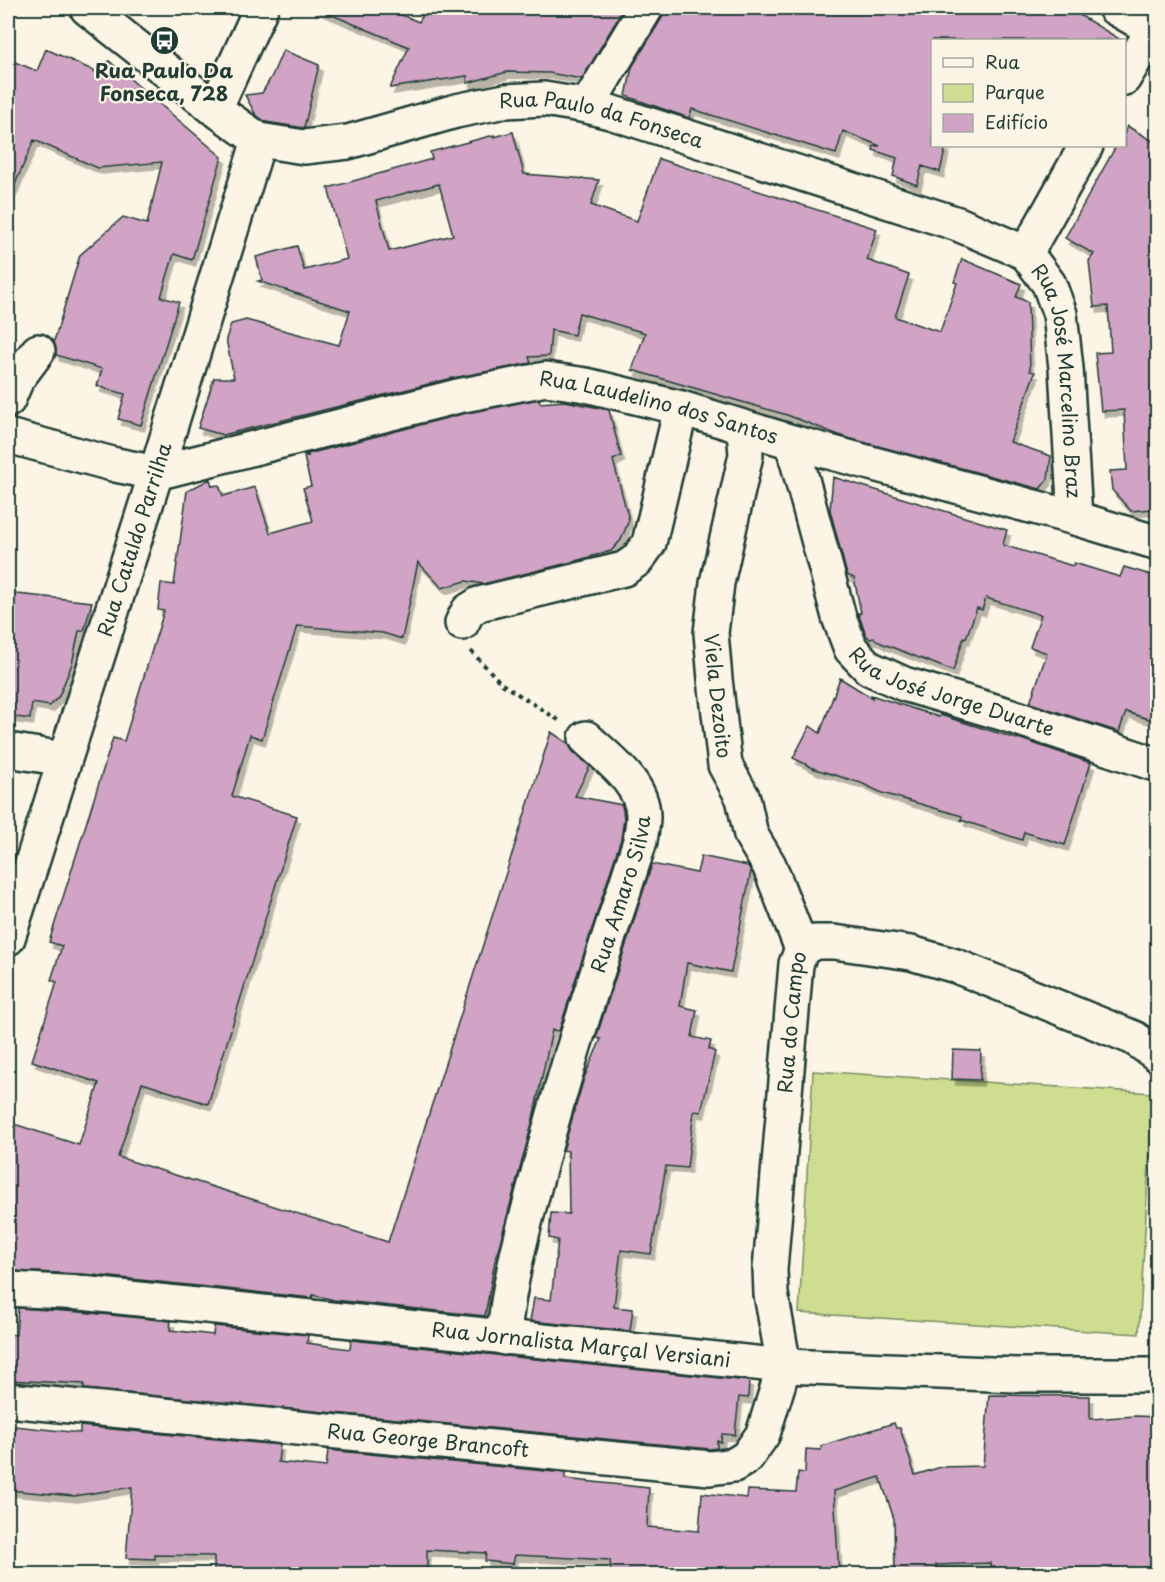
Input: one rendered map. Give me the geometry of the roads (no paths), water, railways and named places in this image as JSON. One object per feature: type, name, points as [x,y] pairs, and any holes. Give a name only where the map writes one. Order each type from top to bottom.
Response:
[{"type":"street","name":"Rua Paulo da Fonseca","points":[[87,8],[215,110],[259,140],[304,147],[348,142],[456,111],[506,101],[544,99],[587,106],[958,224],[1026,253]]},
{"type":"street","points":[[215,110],[261,8]]},
{"type":"street","points":[[587,106],[646,8]]},
{"type":"street","points":[[1115,8],[1155,25],[1126,76]]},
{"type":"street","name":"Rua Cataldo Parrilha","points":[[8,938],[259,140]]},
{"type":"street","points":[[1026,253],[1085,147]]},
{"type":"street","name":"Rua José Marcelino Braz","points":[[1026,253],[1049,284],[1060,314],[1066,368],[1075,518]]},
{"type":"street","points":[[8,400],[17,379],[38,351]]},
{"type":"street","name":"Rua Laudelino dos Santos","points":[[156,473],[458,396],[546,379],[586,385],[681,408],[792,442],[1075,518],[1158,543]]},
{"type":"street","points":[[462,623],[468,610],[479,604],[624,568],[637,560],[649,543],[681,408]]},
{"type":"street","name":"Viela Dezoito","points":[[744,428],[746,455],[717,583],[711,633],[715,679],[726,765],[743,798],[751,835],[769,865],[802,949]]},
{"type":"street","points":[[8,436],[116,465],[156,473]]},
{"type":"street","name":"Rua José Jorge Duarte","points":[[792,442],[839,617],[851,649],[869,668],[904,684],[1008,715],[1158,765]]},
{"type":"street","name":"Rua Amaro Silva","points":[[504,1338],[505,1317],[529,1207],[560,1088],[640,841],[644,816],[640,798],[630,780],[586,738]]},
{"type":"street","points":[[8,750],[64,759]]},
{"type":"street","name":"Rua do Campo","points":[[784,1366],[771,1294],[770,1269],[796,964],[802,949],[814,942],[834,942],[910,953],[956,966],[1134,1038],[1158,1055]]},
{"type":"street","name":"Rua Jornalista Marçal Versiani","points":[[8,1289],[103,1295],[784,1366],[1017,1375],[1158,1376]]},
{"type":"street","name":"Rua George Brancoft","points":[[8,1400],[710,1468],[734,1465],[747,1457],[763,1434],[784,1366]]},
{"type":"place","name":"Rua Paulo Da Fonseca, 728","points":[[164,40]]}]
